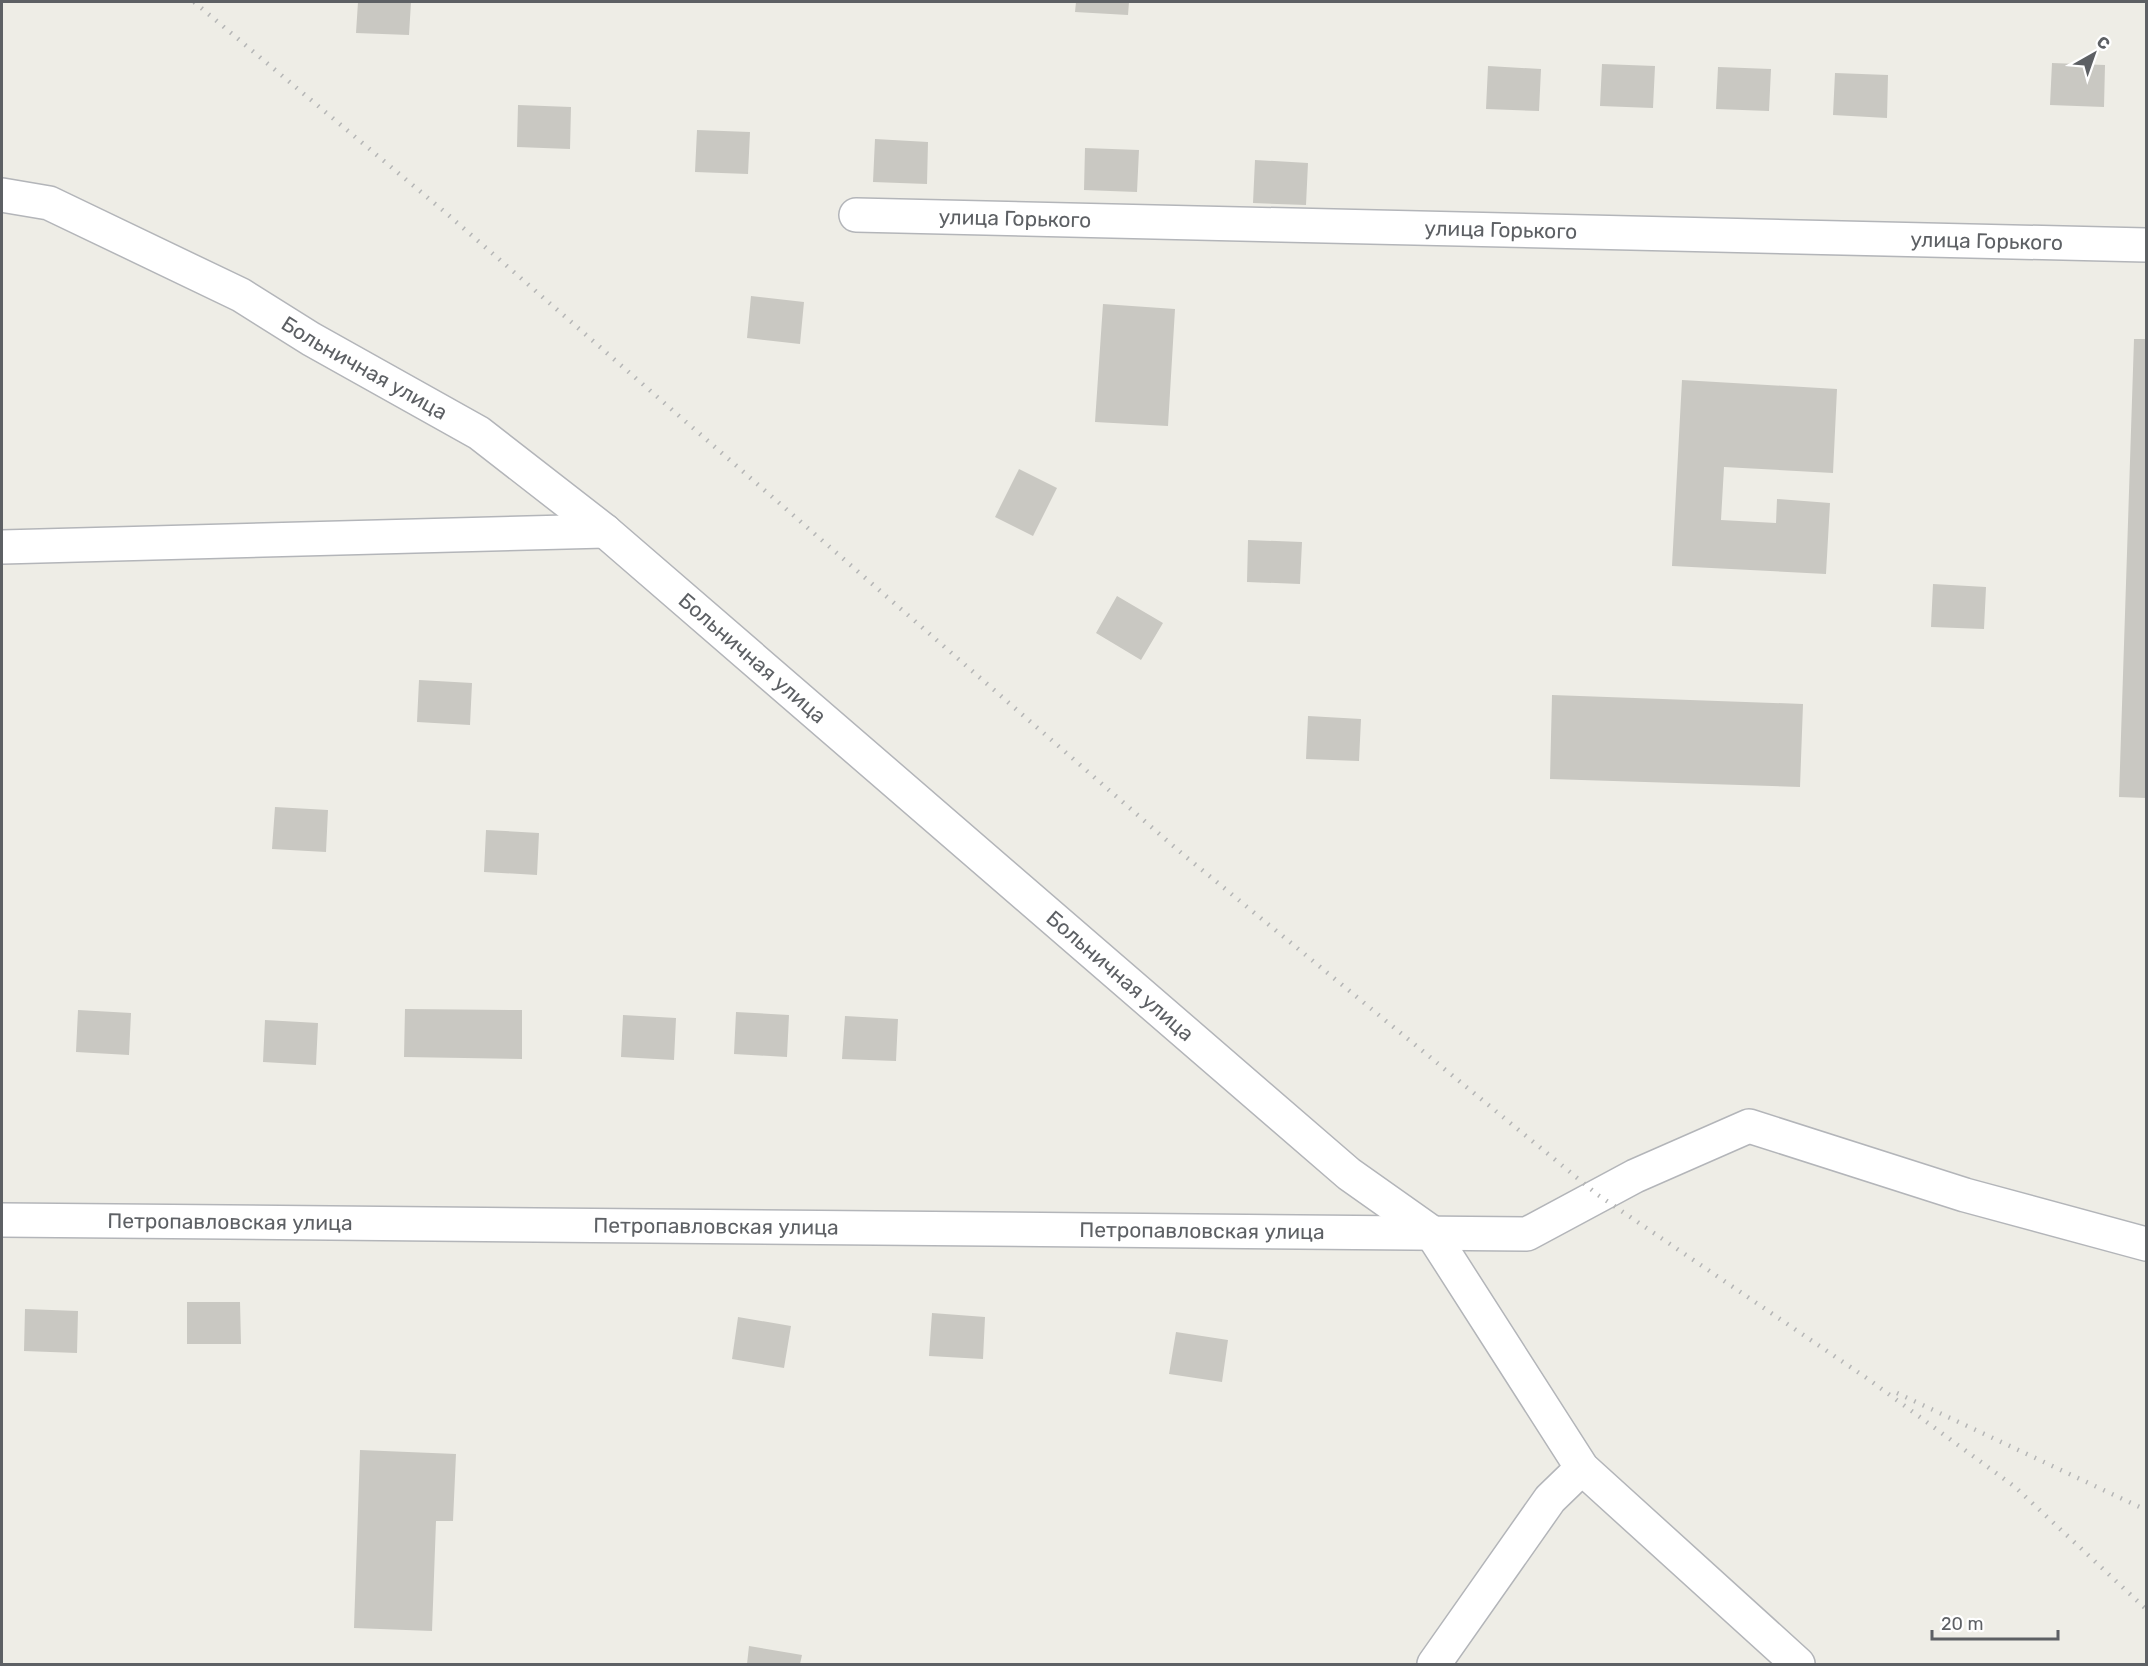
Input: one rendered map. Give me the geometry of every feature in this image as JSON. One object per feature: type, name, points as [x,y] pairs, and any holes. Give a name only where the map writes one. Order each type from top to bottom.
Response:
[{"type":"street","name":"Больничная улица","points":[[2,195],[49,203],[241,295],[311,339],[479,433],[605,531],[1349,1174],[1431,1232]]},
{"type":"street","name":"улица Горького","points":[[856,215],[2146,245]]},
{"type":"street","points":[[2,547],[605,531]]},
{"type":"street","name":"Петропавловская улица","points":[[2,1220],[1527,1234],[1635,1176],[1749,1126],[1965,1194],[2146,1244]]},
{"type":"street","points":[[1431,1232],[1582,1468],[1798,1665]]},
{"type":"street","points":[[1434,1665],[1550,1498],[1582,1468]]},
{"type":"building","points":[[358,2],[411,2],[409,35],[356,33]]},
{"type":"building","points":[[1076,2],[1129,2],[1128,15],[1075,12]]},
{"type":"building","points":[[2052,63],[2105,65],[2104,107],[2050,105]]},
{"type":"building","points":[[1602,64],[1655,66],[1653,108],[1600,106]]},
{"type":"building","points":[[1488,66],[1541,69],[1539,111],[1486,109]]},
{"type":"building","points":[[1718,67],[1771,69],[1769,111],[1716,109]]},
{"type":"building","points":[[1835,73],[1888,75],[1887,118],[1833,115]]},
{"type":"building","points":[[518,105],[571,107],[570,149],[517,147]]},
{"type":"building","points":[[697,130],[750,132],[748,174],[695,172]]},
{"type":"building","points":[[875,139],[928,142],[927,184],[873,182]]},
{"type":"building","points":[[1085,148],[1139,150],[1137,192],[1084,190]]},
{"type":"building","points":[[1255,160],[1308,163],[1306,205],[1253,203]]},
{"type":"building","points":[[751,296],[804,302],[800,344],[747,338]]},
{"type":"building","points":[[1103,304],[1175,309],[1168,426],[1095,422]]},
{"type":"building","points":[[2134,339],[2146,339],[2146,798],[2119,797]]},
{"type":"building","points":[[1682,380],[1837,389],[1833,473],[1724,467],[1721,520],[1776,523],[1777,499],[1830,503],[1826,574],[1672,566]]},
{"type":"building","points":[[1019,469],[1057,488],[1033,536],[995,517]]},
{"type":"building","points":[[1248,540],[1302,542],[1300,584],[1247,582]]},
{"type":"building","points":[[1933,584],[1986,587],[1984,629],[1931,627]]},
{"type":"building","points":[[1117,596],[1163,623],[1141,660],[1096,633]]},
{"type":"building","points":[[419,680],[472,683],[470,725],[417,722]]},
{"type":"building","points":[[1552,695],[1803,704],[1800,787],[1550,779]]},
{"type":"building","points":[[1308,716],[1361,719],[1359,761],[1306,759]]},
{"type":"building","points":[[275,807],[328,810],[326,852],[272,849]]},
{"type":"building","points":[[486,830],[539,833],[537,875],[484,872]]},
{"type":"building","points":[[405,1009],[522,1010],[522,1059],[404,1057]]},
{"type":"building","points":[[78,1010],[131,1013],[129,1055],[76,1052]]},
{"type":"building","points":[[736,1012],[789,1015],[787,1057],[734,1054]]},
{"type":"building","points":[[623,1015],[676,1018],[674,1060],[621,1057]]},
{"type":"building","points":[[845,1016],[898,1019],[896,1061],[842,1059]]},
{"type":"building","points":[[265,1020],[318,1023],[316,1065],[263,1062]]},
{"type":"building","points":[[187,1302],[240,1302],[241,1344],[187,1344]]},
{"type":"building","points":[[25,1309],[78,1311],[77,1353],[24,1351]]},
{"type":"building","points":[[932,1313],[985,1317],[983,1359],[929,1356]]},
{"type":"building","points":[[738,1317],[791,1326],[784,1368],[732,1359]]},
{"type":"building","points":[[1176,1332],[1228,1340],[1222,1382],[1169,1374]]},
{"type":"building","points":[[360,1450],[456,1454],[453,1521],[436,1521],[432,1631],[354,1628]]},
{"type":"building","points":[[749,1646],[802,1655],[800,1664],[747,1664]]},
{"type":"railway","points":[[194,2],[446,213],[1179,851],[1598,1195],[1868,1379],[2015,1487],[2146,1609]]},
{"type":"railway","points":[[1897,1393],[2146,1510]]}]
